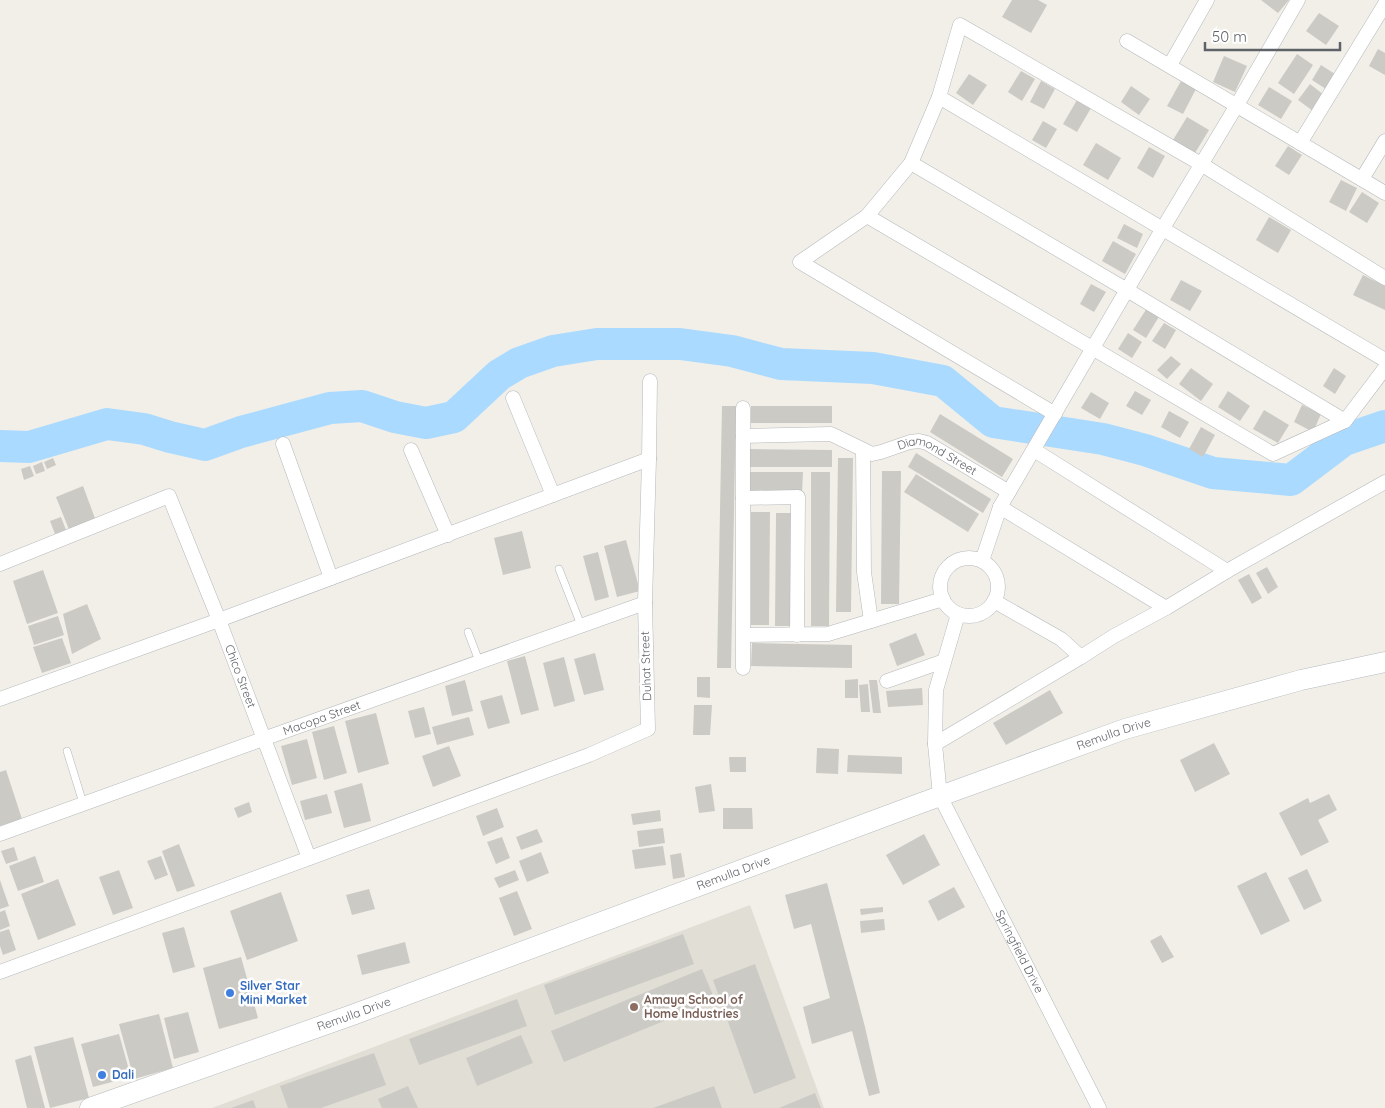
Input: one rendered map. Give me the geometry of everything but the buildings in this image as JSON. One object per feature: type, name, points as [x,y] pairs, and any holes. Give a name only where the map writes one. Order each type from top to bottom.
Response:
[{"type":"main road","name":"Remulla Drive","points":[[90,1108],[355,1014],[940,796],[1125,730],[1301,680],[1385,662]]},
{"type":"street","points":[[1170,65],[1207,0]]},
{"type":"street","points":[[982,560],[1000,507],[1298,0]]},
{"type":"street","points":[[1300,143],[1385,4]]},
{"type":"street","points":[[1048,425],[800,262],[867,216],[911,163],[939,97],[960,25],[1201,164],[1385,278]]},
{"type":"street","points":[[1127,41],[1385,193]]},
{"type":"street","points":[[939,97],[1385,360]]},
{"type":"street","points":[[1362,179],[1385,141]]},
{"type":"street","points":[[911,163],[1345,421]]},
{"type":"street","points":[[867,216],[1273,454],[1345,421],[1385,368]]},
{"type":"street","name":"Duhat Street","points":[[309,858],[589,756],[648,729],[644,603],[650,381]]},
{"type":"street","points":[[513,398],[553,495]]},
{"type":"street","points":[[744,408],[744,668]]},
{"type":"street","name":"Diamond Street","points":[[744,436],[831,434],[872,454],[919,441],[927,443],[1009,492]]},
{"type":"street","points":[[283,444],[331,578]]},
{"type":"street","points":[[411,450],[448,535]]},
{"type":"street","points":[[863,450],[864,572],[871,621]]},
{"type":"street","points":[[1034,450],[1227,571]]},
{"type":"street","points":[[0,699],[219,620],[649,459]]},
{"type":"street","points":[[935,744],[1114,636],[1385,482]]},
{"type":"street","name":"Chico Street","points":[[0,564],[168,496],[219,620],[309,858]]},
{"type":"street","points":[[743,498],[798,497],[797,635]]},
{"type":"street","points":[[1000,507],[1166,608]]},
{"type":"street","points":[[964,558],[982,560],[995,574],[998,583],[994,601],[989,608],[974,615],[958,614],[943,600],[940,582],[943,573],[948,566],[964,558]]},
{"type":"street","points":[[744,635],[828,634],[943,600]]},
{"type":"street","points":[[994,601],[1061,639],[1081,657]]},
{"type":"street","name":"Macopa Street","points":[[0,834],[263,738],[644,603]]},
{"type":"street","points":[[940,796],[935,744],[936,690],[958,614]]},
{"type":"street","points":[[887,682],[944,661]]},
{"type":"street","name":"Springfield Drive","points":[[940,796],[1099,1108]]},
{"type":"street","points":[[0,972],[309,858]]},
{"type":"lane","points":[[558,569],[581,625]]},
{"type":"lane","points":[[468,632],[480,661]]},
{"type":"lane","points":[[67,752],[83,804]]},
{"type":"shaded area","name":"Amaya School of Home Industries","points":[[750,905],[824,1108],[212,1108]]},
{"type":"waterway","points":[[0,446],[29,447],[107,424],[144,429],[205,445],[241,432],[330,408],[362,406],[395,417],[426,423],[454,417],[499,375],[519,363],[553,351],[597,344],[680,344],[732,351],[781,364],[873,368],[943,381],[993,422],[1103,439],[1145,450],[1213,473],[1291,480],[1344,440],[1385,426]]},
{"type":"place","name":"Silver Star Mini Market","points":[[230,993]]},
{"type":"place","name":"Amaya School of Home Industries","points":[[634,1007]]},
{"type":"place","name":"Dali","points":[[102,1075]]}]
